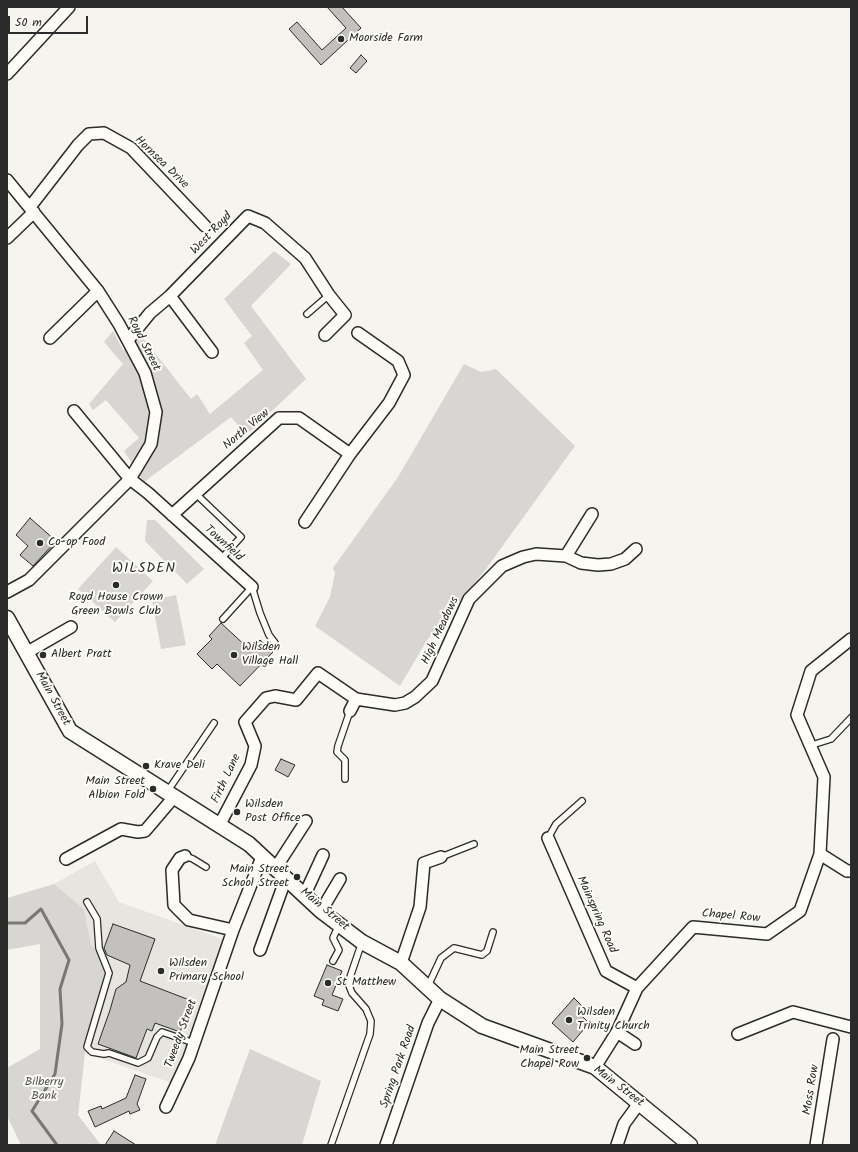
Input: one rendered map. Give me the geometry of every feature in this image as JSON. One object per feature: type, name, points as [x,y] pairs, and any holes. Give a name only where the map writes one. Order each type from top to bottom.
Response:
[{"type":"street","points":[[7,74],[69,7]]},
{"type":"street","name":"Hornsea Drive","points":[[7,238],[32,209],[78,145],[89,134],[104,133],[131,148],[205,226]]},
{"type":"street","name":"Royd Street","points":[[7,180],[98,291],[128,340],[145,373],[156,412],[151,444],[130,479],[29,580],[7,592]]},
{"type":"street","name":"West Royd","points":[[128,340],[150,313],[170,296],[248,216],[265,224],[305,258],[344,315],[325,335]]},
{"type":"street","points":[[50,338],[98,291]]},
{"type":"street","points":[[170,296],[212,352]]},
{"type":"street","points":[[305,522],[350,454],[389,403],[404,375],[398,361],[358,332]]},
{"type":"street","name":"Townfield","points":[[74,411],[130,479],[252,587]]},
{"type":"street","name":"North View","points":[[172,515],[279,418],[299,418],[350,454]]},
{"type":"street","points":[[566,556],[592,514]]},
{"type":"street","name":"High Meadows","points":[[356,699],[395,706],[415,697],[432,681],[470,599],[502,566],[523,557],[536,554],[566,556],[581,563],[598,565],[611,564],[625,559],[636,549]]},
{"type":"street","name":"Main Street","points":[[7,618],[18,644],[70,731],[170,795],[220,824],[249,844],[280,874],[305,894],[321,911],[362,942],[401,963],[428,986],[440,1000],[482,1026],[595,1067],[640,1102],[690,1145]]},
{"type":"street","points":[[18,644],[71,627]]},
{"type":"street","points":[[851,639],[811,672],[798,715],[812,745],[824,777],[820,854],[847,871],[851,871]]},
{"type":"street","name":"Firth Lane","points":[[220,824],[251,765],[255,746],[245,722],[266,698],[275,696],[296,700],[318,673],[356,699]]},
{"type":"street","points":[[350,711],[356,699]]},
{"type":"street","points":[[66,859],[121,829],[138,832],[145,831],[170,795]]},
{"type":"street","points":[[260,950],[280,874],[306,821]]},
{"type":"street","name":"Mainspring Road","points":[[548,838],[606,971],[637,988]]},
{"type":"street","name":"Chapel Row","points":[[595,1067],[617,1032],[637,988],[693,927],[767,934],[800,911],[820,854]]},
{"type":"street","points":[[305,894],[323,855]]},
{"type":"street","points":[[185,856],[180,858],[172,870],[174,905],[189,920],[233,930]]},
{"type":"street","points":[[401,963],[420,907],[424,864],[441,856]]},
{"type":"street","name":"Tweedy Street","points":[[166,1107],[194,1043],[233,930],[262,857]]},
{"type":"street","points":[[321,911],[340,879]]},
{"type":"street","name":"Spring Park Road","points":[[386,1145],[428,1022],[440,1000]]},
{"type":"street","points":[[738,1034],[793,1012],[851,1027]]},
{"type":"street","points":[[617,1032],[635,1044]]},
{"type":"street","name":"Moss Row","points":[[816,1145],[833,1039]]},
{"type":"street","points":[[617,1145],[624,1124],[640,1102]]},
{"type":"lane","points":[[307,314],[329,295]]},
{"type":"lane","points":[[196,493],[241,537],[221,559]]},
{"type":"lane","points":[[223,619],[252,587]]},
{"type":"lane","points":[[252,587],[269,635],[275,643]]},
{"type":"lane","points":[[345,779],[345,760],[337,752],[350,711]]},
{"type":"lane","points":[[812,745],[831,739],[851,718]]},
{"type":"lane","points":[[170,795],[214,723]]},
{"type":"lane","points":[[548,838],[556,824],[582,801]]},
{"type":"lane","points":[[441,856],[474,844]]},
{"type":"lane","points":[[185,856],[206,867]]},
{"type":"lane","points":[[87,902],[97,919],[99,948],[109,973],[87,1047],[92,1052],[104,1054],[109,1053],[138,1063],[148,1058],[157,1037],[162,1032],[194,1043]]},
{"type":"lane","points":[[333,961],[339,950],[333,938],[339,925]]},
{"type":"lane","points":[[428,986],[441,958],[454,948],[482,955],[487,951],[493,932]]},
{"type":"lane","points":[[331,1145],[370,1034],[371,1020],[366,1009],[352,992],[348,983],[362,942]]},
{"type":"shaded area","name":"Wilsden Primary School","points":[[95,861],[119,902],[225,940],[172,1083],[85,1053],[110,973],[104,960],[91,944],[84,909],[54,884]]},
{"type":"green space","points":[[274,251],[291,264],[251,306],[306,379],[246,435],[231,417],[144,482],[124,451],[139,438],[106,400],[93,410],[89,404],[123,364],[104,342],[113,331],[123,350],[140,334],[191,399],[197,394],[210,414],[263,370],[244,343],[252,336],[224,299]]},
{"type":"green space","points":[[464,364],[481,372],[496,369],[575,446],[483,573],[427,640],[400,686],[315,626],[330,597],[335,573],[333,568],[398,477]]},
{"type":"green space","points":[[147,520],[155,520],[204,569],[187,584],[145,541]]},
{"type":"green space","name":"Royd House Crown Green Bowls Club","points":[[116,547],[153,581],[115,622],[78,589]]},
{"type":"green space","points":[[176,595],[186,645],[161,649],[152,600]]},
{"type":"green space","name":"Bilberry Bank","points":[[54,884],[84,909],[91,944],[104,960],[110,973],[85,1053],[78,1115],[101,1145],[21,1145],[7,1116],[7,1068],[40,1049],[40,944],[7,950],[7,898]]},
{"type":"green space","points":[[250,1049],[321,1081],[302,1145],[215,1145]]},
{"type":"building","name":"Moorside Farm","points":[[327,7],[342,7],[361,28],[321,65],[289,29],[297,22],[322,50],[346,28]]},
{"type":"building","points":[[361,55],[367,61],[356,73],[350,68]]},
{"type":"building","name":"Co-op Food","points":[[30,518],[56,541],[33,566],[20,555],[28,546],[16,535]]},
{"type":"building","name":"Wilsden Village Hall","points":[[221,623],[250,650],[260,640],[273,652],[240,686],[217,664],[212,669],[197,654],[212,639],[209,636]]},
{"type":"building","points":[[281,759],[295,765],[288,777],[275,770]]},
{"type":"building","points":[[113,924],[155,939],[140,981],[192,1001],[180,1032],[155,1023],[152,1031],[147,1029],[136,1058],[98,1044],[116,989],[126,982],[130,965],[107,955],[104,948]]},
{"type":"building","name":"St Matthew","points":[[327,965],[342,971],[332,995],[343,999],[338,1011],[322,1005],[324,1000],[314,996]]},
{"type":"building","name":"Wilsden Trinity Church","points":[[574,998],[584,1008],[580,1014],[589,1023],[573,1042],[552,1023]]},
{"type":"building","points":[[135,1075],[146,1079],[137,1104],[140,1110],[130,1114],[129,1111],[95,1127],[88,1111],[101,1106],[102,1109],[126,1098]]},
{"type":"building","points":[[114,1131],[136,1145],[105,1145]]},
{"type":"waterway","points":[[7,923],[25,923],[41,909],[69,960],[60,989],[62,1024],[55,1074],[32,1111],[57,1145]]},
{"type":"place","name":"Moorside Farm","points":[[341,39]]},
{"type":"place","name":"Co-op Food","points":[[40,543]]},
{"type":"place","name":"Royd House Crown Green Bowls Club","points":[[116,585]]},
{"type":"place","name":"Albert Pratt","points":[[43,655]]},
{"type":"place","name":"Wilsden Village Hall","points":[[234,655]]},
{"type":"place","name":"Krave Deli","points":[[146,766]]},
{"type":"place","name":"Main Street Albion Fold","points":[[153,789]]},
{"type":"place","name":"Wilsden Post Office","points":[[237,812]]},
{"type":"place","name":"Main Street School Street","points":[[297,877]]},
{"type":"place","name":"Wilsden Primary School","points":[[161,971]]},
{"type":"place","name":"St Matthew","points":[[328,983]]},
{"type":"place","name":"Wilsden Trinity Church","points":[[569,1020]]},
{"type":"place","name":"Main Street Chapel Row","points":[[587,1058]]},
{"type":"district","name":"WILSDEN","points":[[144,570]]}]
